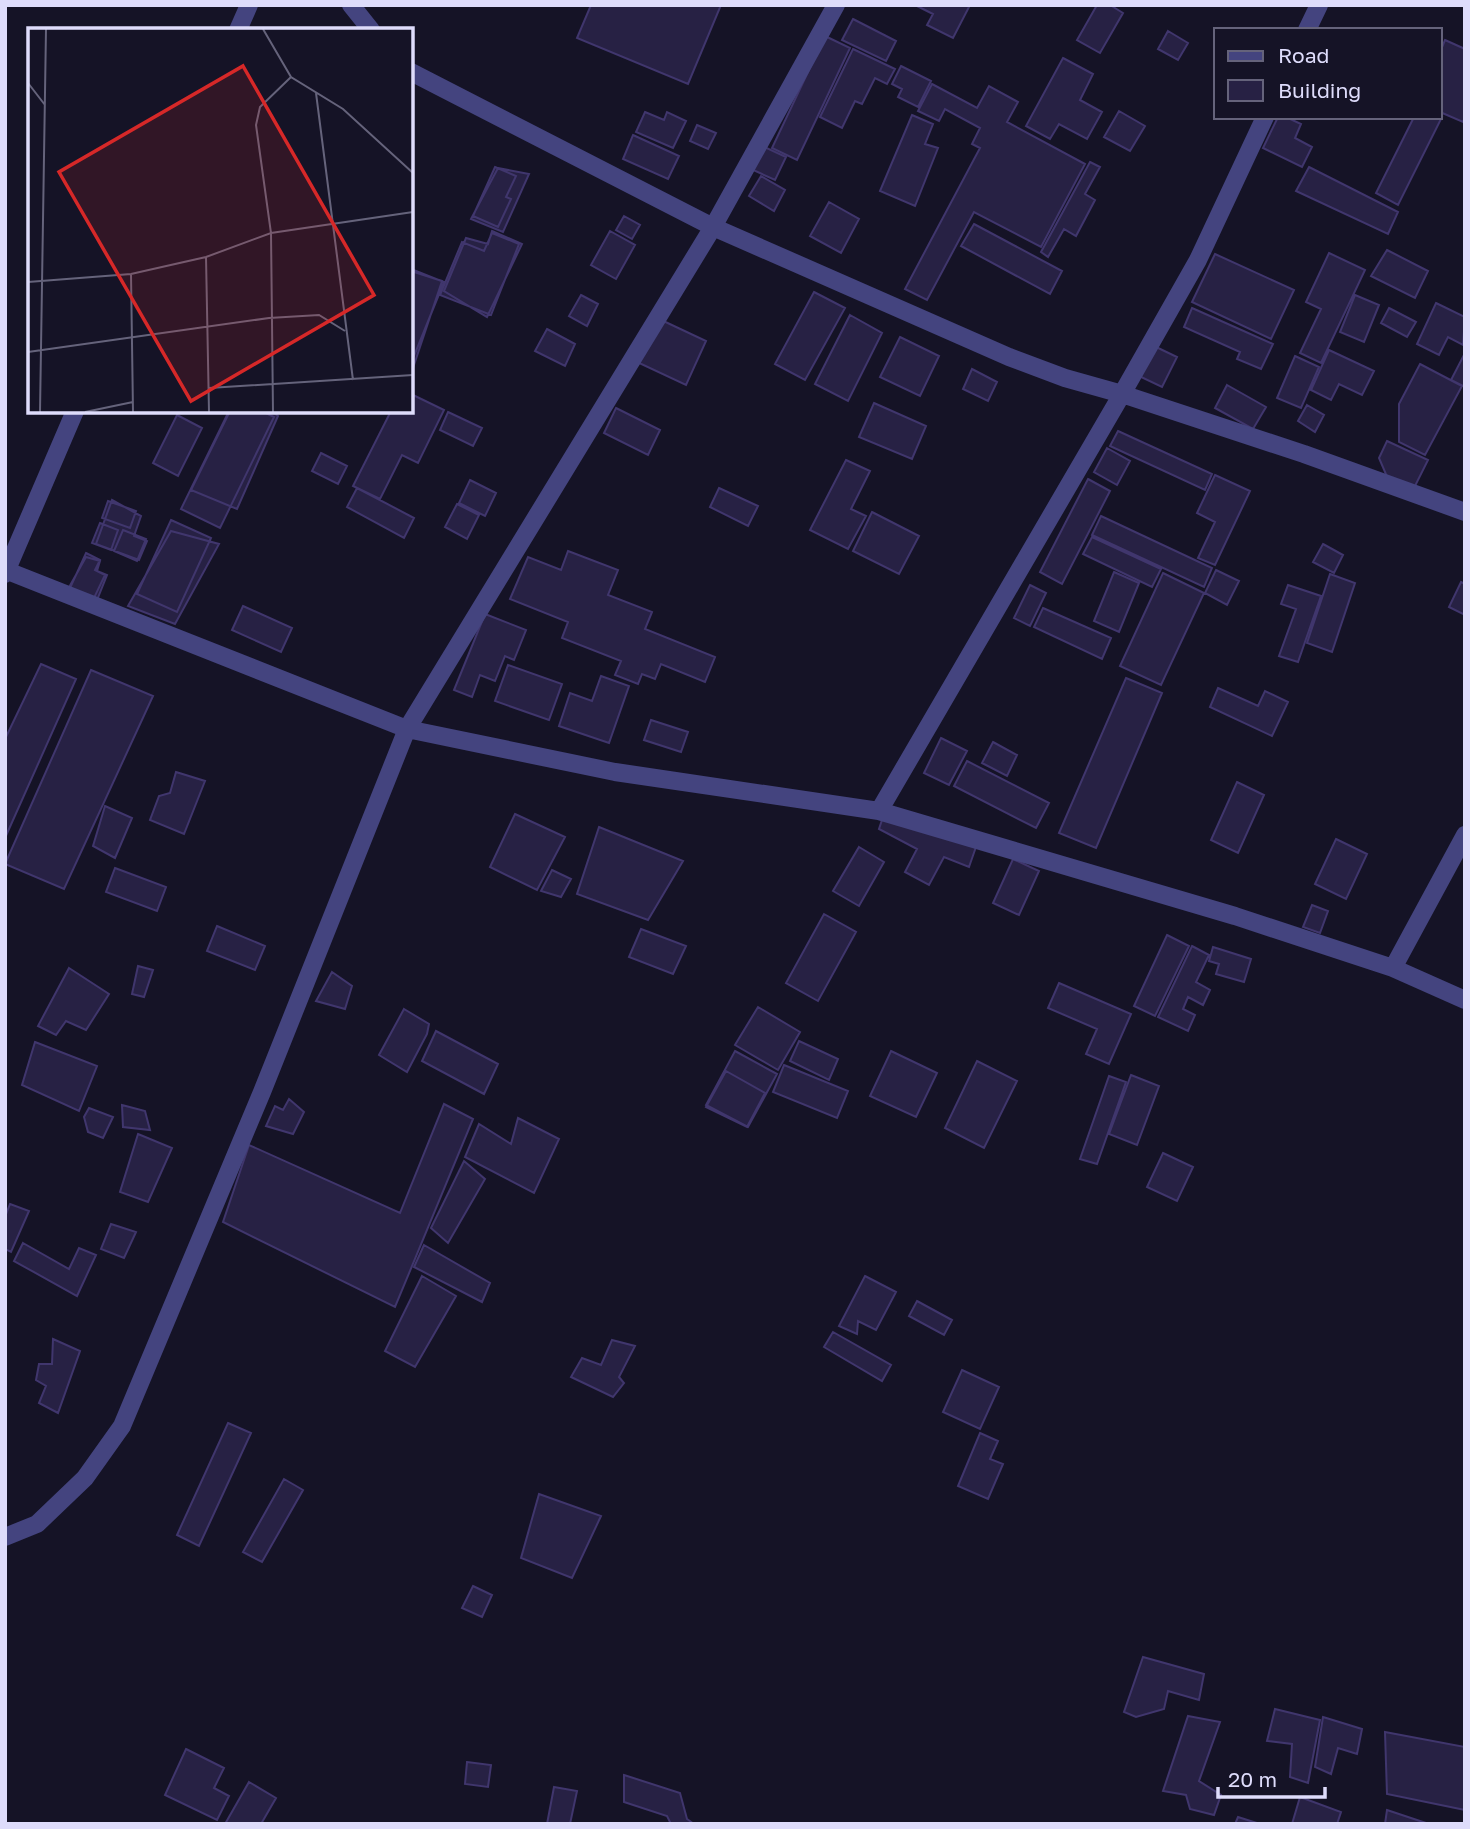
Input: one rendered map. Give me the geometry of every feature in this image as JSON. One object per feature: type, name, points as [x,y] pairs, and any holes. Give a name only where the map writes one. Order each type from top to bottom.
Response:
[{"type":"street","points":[[239,28],[249,5]]},
{"type":"street","points":[[351,5],[369,28]]},
{"type":"street","points":[[5,1537],[37,1524],[85,1479],[122,1426],[262,1092],[407,729],[713,227],[836,5]]},
{"type":"street","points":[[1307,28],[1312,7]]},
{"type":"street","points":[[413,73],[713,227],[1009,358],[1304,454],[1465,512]]},
{"type":"street","points":[[879,811],[1198,260],[1264,119]]},
{"type":"street","points":[[74,413],[6,572],[407,729],[615,772],[879,811],[1235,916],[1393,968],[1465,1000]]},
{"type":"street","points":[[1393,968],[1465,835]]},
{"type":"building","points":[[591,5],[721,5],[688,84],[577,38]]},
{"type":"building","points":[[915,5],[969,7],[953,38],[927,25],[933,14]]},
{"type":"building","points":[[1097,5],[1110,5],[1123,13],[1100,53],[1077,40]]},
{"type":"building","points":[[853,19],[896,41],[886,61],[842,40]]},
{"type":"building","points":[[1168,31],[1188,43],[1178,60],[1158,49]]},
{"type":"building","points":[[825,36],[850,48],[797,160],[772,148]]},
{"type":"building","points":[[1445,40],[1465,49],[1463,122],[1442,113],[1442,47]]},
{"type":"building","points":[[853,49],[895,69],[887,84],[875,78],[862,104],[855,101],[842,128],[820,117]]},
{"type":"building","points":[[1063,58],[1093,74],[1080,100],[1102,112],[1087,139],[1059,124],[1050,139],[1026,126]]},
{"type":"building","points":[[901,66],[931,81],[918,107],[898,97],[902,89],[892,84]]},
{"type":"building","points":[[932,84],[977,108],[989,86],[1018,102],[1007,122],[1085,164],[1041,247],[974,212],[927,300],[905,289],[980,148],[972,144],[980,128],[945,109],[939,121],[918,111]]},
{"type":"building","points":[[1119,111],[1145,126],[1130,151],[1104,137]]},
{"type":"building","points":[[645,112],[664,120],[667,112],[686,121],[673,148],[636,132]]},
{"type":"building","points":[[912,115],[933,124],[925,144],[938,148],[915,206],[880,191]]},
{"type":"building","points":[[1277,119],[1290,119],[1301,124],[1295,138],[1312,147],[1302,167],[1263,148]]},
{"type":"building","points":[[1413,119],[1441,119],[1398,205],[1376,193]]},
{"type":"building","points":[[697,125],[716,133],[708,149],[690,141]]},
{"type":"building","points":[[633,135],[679,156],[668,179],[623,159]]},
{"type":"building","points":[[762,146],[786,157],[775,180],[751,169]]},
{"type":"building","points":[[1090,162],[1100,167],[1085,194],[1095,200],[1076,236],[1064,229],[1048,257],[1041,252]]},
{"type":"building","points":[[495,167],[516,176],[506,197],[511,199],[498,227],[473,216]]},
{"type":"building","points":[[1309,167],[1398,212],[1388,234],[1296,191]]},
{"type":"building","points":[[498,168],[529,174],[503,232],[471,219]]},
{"type":"building","points":[[761,176],[785,190],[774,211],[749,196]]},
{"type":"building","points":[[829,202],[859,219],[841,253],[810,236]]},
{"type":"building","points":[[624,216],[640,225],[632,239],[616,230]]},
{"type":"building","points":[[974,224],[1062,271],[1050,294],[961,246]]},
{"type":"building","points":[[492,231],[522,244],[487,317],[444,291],[466,238],[488,244]]},
{"type":"building","points":[[610,231],[635,245],[616,279],[591,265]]},
{"type":"building","points":[[492,233],[519,244],[491,315],[440,295],[462,242],[484,251]]},
{"type":"building","points":[[1387,250],[1428,271],[1415,298],[1371,276]]},
{"type":"building","points":[[1329,253],[1365,270],[1321,363],[1300,353],[1321,309],[1306,302]]},
{"type":"building","points":[[1215,254],[1294,290],[1271,339],[1192,302]]},
{"type":"building","points":[[413,270],[444,282],[413,356]]},
{"type":"building","points":[[413,272],[442,281],[413,368]]},
{"type":"building","points":[[814,292],[845,308],[805,380],[775,364]]},
{"type":"building","points":[[581,295],[598,304],[587,326],[569,316]]},
{"type":"building","points":[[1355,295],[1379,305],[1364,342],[1340,332]]},
{"type":"building","points":[[1436,303],[1465,317],[1463,345],[1448,337],[1439,355],[1417,344]]},
{"type":"building","points":[[1192,308],[1273,344],[1261,369],[1237,359],[1240,352],[1184,327]]},
{"type":"building","points":[[1389,308],[1416,322],[1407,337],[1381,323]]},
{"type":"building","points":[[850,315],[882,333],[848,401],[815,384]]},
{"type":"building","points":[[657,318],[706,341],[686,385],[637,362]]},
{"type":"building","points":[[547,329],[575,344],[565,366],[535,351]]},
{"type":"building","points":[[900,337],[939,356],[920,396],[880,377]]},
{"type":"building","points":[[1154,346],[1177,357],[1162,387],[1139,376]]},
{"type":"building","points":[[1329,350],[1374,371],[1362,395],[1339,384],[1331,400],[1311,390]]},
{"type":"building","points":[[1465,353],[1465,387],[1451,380]]},
{"type":"building","points":[[1295,356],[1319,367],[1301,408],[1277,398]]},
{"type":"building","points":[[1420,364],[1462,386],[1425,455],[1399,442],[1399,404]]},
{"type":"building","points":[[972,369],[997,382],[988,401],[963,389]]},
{"type":"building","points":[[1227,385],[1266,407],[1253,429],[1215,408]]},
{"type":"building","points":[[413,395],[444,410],[418,463],[402,455],[380,499],[353,486],[390,413],[413,413]]},
{"type":"building","points":[[874,403],[926,426],[912,459],[859,437]]},
{"type":"building","points":[[1307,405],[1324,415],[1315,432],[1298,421]]},
{"type":"building","points":[[616,408],[660,430],[648,455],[604,433]]},
{"type":"building","points":[[448,412],[482,428],[473,446],[440,430]]},
{"type":"building","points":[[228,413],[266,413],[274,417],[220,528],[181,509]]},
{"type":"building","points":[[229,413],[274,413],[278,416],[237,509],[191,490]]},
{"type":"building","points":[[177,415],[202,428],[178,476],[153,463]]},
{"type":"building","points":[[1118,431],[1212,474],[1205,490],[1110,446]]},
{"type":"building","points":[[1387,441],[1428,460],[1413,490],[1388,479],[1379,458]]},
{"type":"building","points":[[1107,448],[1130,461],[1117,485],[1094,472]]},
{"type":"building","points":[[321,453],[347,466],[338,484],[312,471]]},
{"type":"building","points":[[846,460],[870,471],[851,509],[866,516],[848,549],[810,530]]},
{"type":"building","points":[[1215,475],[1250,491],[1215,565],[1198,558],[1215,522],[1197,513]]},
{"type":"building","points":[[1088,479],[1110,491],[1062,584],[1040,572]]},
{"type":"building","points":[[470,480],[496,493],[485,516],[459,503]]},
{"type":"building","points":[[357,488],[414,518],[404,538],[347,507]]},
{"type":"building","points":[[719,488],[758,506],[748,526],[710,507]]},
{"type":"building","points":[[112,500],[141,516],[134,536],[147,541],[139,560],[96,544]]},
{"type":"building","points":[[108,501],[136,511],[130,528],[102,518]]},
{"type":"building","points":[[457,504],[479,515],[467,539],[445,527]]},
{"type":"building","points":[[872,512],[919,536],[899,574],[853,551]]},
{"type":"building","points":[[1101,516],[1212,568],[1204,587],[1092,535]]},
{"type":"building","points":[[171,520],[211,538],[177,612],[137,594]]},
{"type":"building","points":[[100,523],[118,530],[111,550],[92,543]]},
{"type":"building","points":[[123,530],[146,539],[137,561],[114,551]]},
{"type":"building","points":[[171,531],[219,544],[175,624],[128,606]]},
{"type":"building","points":[[1092,537],[1161,569],[1152,587],[1083,554]]},
{"type":"building","points":[[1323,544],[1343,555],[1334,573],[1313,562]]},
{"type":"building","points":[[568,551],[618,570],[608,595],[652,612],[645,629],[715,657],[705,682],[661,664],[655,679],[642,674],[638,684],[615,675],[621,661],[562,638],[568,622],[510,599],[528,557],[561,570]]},
{"type":"building","points":[[86,553],[100,560],[95,570],[105,575],[94,598],[70,588]]},
{"type":"building","points":[[86,557],[100,561],[97,571],[107,575],[97,600],[67,591]]},
{"type":"building","points":[[1216,570],[1239,581],[1227,605],[1205,593]]},
{"type":"building","points":[[1114,572],[1139,583],[1119,632],[1094,621]]},
{"type":"building","points":[[1163,573],[1204,593],[1161,685],[1120,666]]},
{"type":"building","points":[[1330,574],[1355,583],[1332,652],[1307,643]]},
{"type":"building","points":[[1461,582],[1465,584],[1465,615],[1449,607]]},
{"type":"building","points":[[1030,585],[1046,593],[1030,626],[1014,618]]},
{"type":"building","points":[[1288,585],[1321,596],[1298,662],[1279,656],[1296,609],[1281,604]]},
{"type":"building","points":[[243,606],[292,628],[281,652],[232,630]]},
{"type":"building","points":[[1043,608],[1111,638],[1102,659],[1034,627]]},
{"type":"building","points":[[485,614],[526,630],[514,660],[505,656],[495,681],[480,675],[472,697],[454,690]]},
{"type":"building","points":[[41,664],[76,679],[5,838],[5,739]]},
{"type":"building","points":[[508,665],[562,684],[549,720],[495,701]]},
{"type":"building","points":[[91,670],[153,696],[64,889],[5,864]]},
{"type":"building","points":[[601,676],[629,686],[609,743],[559,726],[570,693],[592,701]]},
{"type":"building","points":[[1126,678],[1162,693],[1096,848],[1059,833]]},
{"type":"building","points":[[1218,688],[1258,706],[1265,691],[1288,702],[1272,736],[1210,707]]},
{"type":"building","points":[[651,720],[688,732],[681,752],[644,740]]},
{"type":"building","points":[[941,738],[967,751],[949,785],[924,773]]},
{"type":"building","points":[[993,742],[1017,755],[1007,776],[982,763]]},
{"type":"building","points":[[967,761],[1049,803],[1036,828],[954,786]]},
{"type":"building","points":[[176,772],[205,781],[184,834],[150,820],[159,796],[170,793]]},
{"type":"building","points":[[1237,782],[1264,795],[1238,853],[1211,840]]},
{"type":"building","points":[[105,806],[132,818],[115,858],[93,846]]},
{"type":"building","points":[[515,814],[565,837],[537,890],[490,867]]},
{"type":"building","points":[[883,817],[977,844],[969,867],[944,857],[929,885],[905,872],[917,849],[879,829]]},
{"type":"building","points":[[599,827],[683,861],[648,920],[577,894]]},
{"type":"building","points":[[1336,839],[1367,854],[1346,899],[1315,884]]},
{"type":"building","points":[[859,847],[884,862],[859,906],[833,891]]},
{"type":"building","points":[[1013,859],[1039,871],[1019,915],[993,903]]},
{"type":"building","points":[[115,868],[166,887],[157,911],[106,892]]},
{"type":"building","points":[[552,870],[571,879],[561,897],[541,891]]},
{"type":"building","points":[[1312,905],[1328,911],[1320,933],[1303,927]]},
{"type":"building","points":[[824,914],[856,932],[818,1001],[786,983]]},
{"type":"building","points":[[217,926],[265,946],[255,970],[207,951]]},
{"type":"building","points":[[641,929],[686,946],[673,974],[629,957]]},
{"type":"building","points":[[1167,935],[1189,946],[1155,1016],[1134,1006]]},
{"type":"building","points":[[1192,946],[1209,955],[1196,982],[1210,990],[1203,1005],[1188,997],[1183,1009],[1195,1015],[1188,1031],[1158,1017]]},
{"type":"building","points":[[1213,947],[1251,959],[1244,982],[1216,974],[1219,964],[1209,961]]},
{"type":"building","points":[[138,966],[153,970],[144,997],[132,994]]},
{"type":"building","points":[[69,968],[109,994],[86,1030],[66,1021],[56,1035],[38,1026]]},
{"type":"building","points":[[332,972],[352,986],[345,1009],[316,1001]]},
{"type":"building","points":[[1059,983],[1131,1014],[1109,1064],[1086,1054],[1097,1029],[1048,1008]]},
{"type":"building","points":[[758,1007],[800,1032],[778,1070],[735,1045]]},
{"type":"building","points":[[404,1009],[429,1024],[427,1034],[407,1072],[379,1055]]},
{"type":"building","points":[[436,1031],[498,1064],[484,1094],[422,1061]]},
{"type":"building","points":[[799,1041],[838,1059],[829,1080],[790,1061]]},
{"type":"building","points":[[35,1042],[97,1066],[79,1111],[22,1085]]},
{"type":"building","points":[[735,1051],[777,1074],[748,1127],[706,1105]]},
{"type":"building","points":[[891,1051],[937,1073],[916,1117],[870,1096]]},
{"type":"building","points":[[977,1061],[1017,1081],[984,1148],[945,1128]]},
{"type":"building","points":[[784,1065],[848,1091],[837,1118],[773,1092]]},
{"type":"building","points":[[726,1071],[765,1093],[747,1127],[706,1107]]},
{"type":"building","points":[[1131,1075],[1159,1086],[1137,1145],[1109,1134]]},
{"type":"building","points":[[1109,1076],[1126,1082],[1097,1164],[1080,1159]]},
{"type":"building","points":[[289,1099],[304,1112],[293,1134],[266,1126],[275,1106],[283,1110]]},
{"type":"building","points":[[444,1104],[473,1119],[395,1307],[223,1222],[249,1145],[400,1213]]},
{"type":"building","points":[[122,1105],[145,1111],[150,1130],[123,1127]]},
{"type":"building","points":[[89,1108],[113,1117],[103,1138],[88,1132],[84,1117]]},
{"type":"building","points":[[518,1118],[559,1139],[534,1193],[465,1157],[479,1124],[511,1144]]},
{"type":"building","points":[[138,1134],[172,1148],[148,1202],[120,1192]]},
{"type":"building","points":[[1163,1153],[1193,1167],[1177,1201],[1147,1187]]},
{"type":"building","points":[[464,1161],[485,1179],[448,1243],[431,1228]]},
{"type":"building","points":[[10,1204],[29,1211],[11,1252],[5,1249],[5,1217]]},
{"type":"building","points":[[111,1224],[136,1232],[124,1258],[101,1249]]},
{"type":"building","points":[[23,1243],[69,1269],[79,1248],[96,1255],[77,1296],[14,1261]]},
{"type":"building","points":[[424,1245],[490,1283],[482,1302],[414,1267]]},
{"type":"building","points":[[422,1276],[456,1296],[415,1367],[385,1351]]},
{"type":"building","points":[[865,1276],[896,1292],[876,1330],[858,1321],[857,1334],[839,1326]]},
{"type":"building","points":[[917,1301],[952,1320],[944,1335],[909,1316]]},
{"type":"building","points":[[833,1332],[891,1365],[882,1381],[824,1347]]},
{"type":"building","points":[[53,1339],[80,1351],[58,1413],[39,1403],[46,1386],[36,1380],[39,1364],[52,1364]]},
{"type":"building","points":[[612,1340],[635,1346],[619,1377],[624,1383],[613,1397],[571,1377],[582,1358],[601,1365]]},
{"type":"building","points":[[962,1370],[999,1387],[980,1429],[943,1412]]},
{"type":"building","points":[[228,1423],[251,1433],[199,1546],[177,1535]]},
{"type":"building","points":[[980,1433],[998,1441],[990,1459],[1003,1464],[988,1499],[958,1486]]},
{"type":"building","points":[[284,1479],[303,1490],[262,1562],[243,1552]]},
{"type":"building","points":[[539,1494],[601,1516],[572,1578],[521,1558]]},
{"type":"building","points":[[473,1586],[492,1595],[482,1617],[462,1608]]},
{"type":"building","points":[[1143,1657],[1204,1674],[1199,1700],[1168,1691],[1164,1709],[1136,1717],[1124,1712]]},
{"type":"building","points":[[1275,1709],[1320,1720],[1308,1783],[1290,1777],[1292,1744],[1267,1741]]},
{"type":"building","points":[[1188,1716],[1220,1722],[1199,1781],[1221,1795],[1214,1815],[1190,1809],[1186,1795],[1163,1791]]},
{"type":"building","points":[[1323,1717],[1362,1729],[1357,1754],[1338,1748],[1331,1774],[1315,1767]]},
{"type":"building","points":[[1385,1732],[1465,1747],[1465,1810],[1387,1794]]},
{"type":"building","points":[[186,1749],[224,1768],[214,1788],[229,1796],[217,1820],[165,1795]]},
{"type":"building","points":[[467,1762],[491,1765],[488,1787],[465,1784]]},
{"type":"building","points":[[624,1775],[680,1793],[687,1819],[694,1824],[671,1824],[667,1816],[624,1802]]},
{"type":"building","points":[[249,1782],[276,1798],[261,1824],[225,1824]]},
{"type":"building","points":[[554,1787],[577,1791],[570,1824],[547,1824]]},
{"type":"building","points":[[1300,1797],[1341,1812],[1337,1824],[1292,1824]]},
{"type":"building","points":[[1387,1810],[1429,1824],[1385,1824]]},
{"type":"building","points":[[1238,1817],[1260,1824],[1235,1824]]}]
